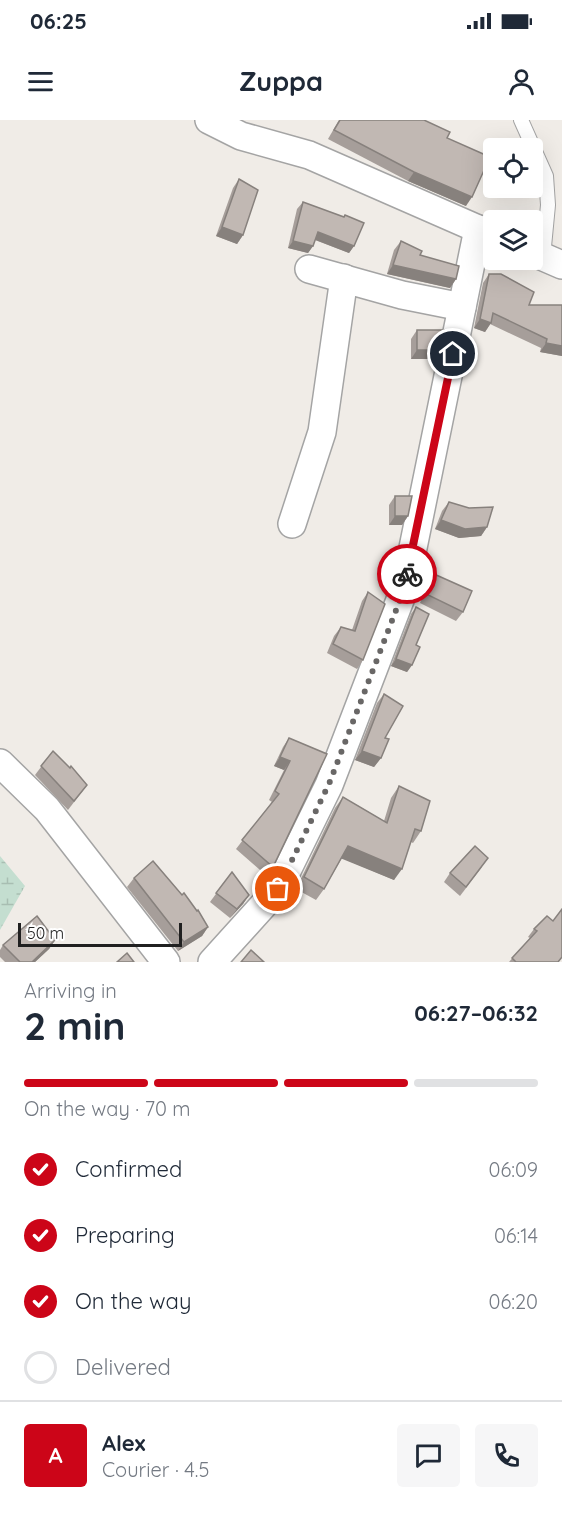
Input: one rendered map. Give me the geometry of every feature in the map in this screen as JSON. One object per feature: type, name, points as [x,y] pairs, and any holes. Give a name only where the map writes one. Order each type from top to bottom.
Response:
[{"type":"street","points":[[209,120],[241,136],[309,155],[483,231]]},
{"type":"street","points":[[212,962],[278,889],[338,763],[405,587],[462,307],[483,241]]},
{"type":"street","points":[[309,269],[402,295],[462,307]]},
{"type":"street","points":[[292,524],[322,432],[344,278]]},
{"type":"street","points":[[0,763],[47,809],[166,962]]},
{"type":"lane","points":[[521,120],[546,176],[548,205],[546,258]]},
{"type":"green space","points":[[0,856],[25,886],[0,930]]},
{"type":"building","points":[[340,120],[424,120],[450,132],[447,138],[483,154],[483,173],[472,197],[414,172],[334,130]]},
{"type":"building","points":[[239,179],[258,190],[243,235],[222,227]]},
{"type":"building","points":[[303,202],[364,223],[354,246],[318,232],[313,246],[293,241]]},
{"type":"building","points":[[401,241],[422,251],[420,255],[459,266],[456,279],[393,265]]},
{"type":"building","points":[[489,274],[501,274],[534,292],[529,305],[562,305],[562,346],[546,343],[547,339],[493,313],[491,323],[480,319]]},
{"type":"building","points":[[417,330],[446,330],[442,350],[417,350]]},
{"type":"building","points":[[395,496],[412,496],[408,516],[395,516]]},
{"type":"building","points":[[449,502],[469,508],[493,507],[487,527],[465,529],[441,520]]},
{"type":"building","points":[[434,574],[472,591],[463,612],[426,594]]},
{"type":"building","points":[[368,592],[385,604],[363,660],[333,644],[341,627],[355,631]]},
{"type":"building","points":[[416,607],[429,614],[416,645],[420,647],[412,665],[396,659]]},
{"type":"building","points":[[384,694],[403,706],[385,738],[389,739],[381,758],[362,751]]},
{"type":"building","points":[[289,738],[327,754],[273,867],[242,840],[279,794],[275,791],[290,761],[280,757]]},
{"type":"building","points":[[53,751],[70,768],[71,766],[87,785],[74,801],[41,766]]},
{"type":"building","points":[[399,786],[430,801],[421,831],[415,829],[402,869],[348,846],[324,889],[304,877],[343,797],[387,823]]},
{"type":"building","points":[[475,846],[488,858],[466,887],[450,873]]},
{"type":"building","points":[[153,861],[182,895],[184,893],[208,927],[184,942],[134,878]]},
{"type":"building","points":[[232,872],[249,895],[237,909],[216,893]]},
{"type":"building","points":[[562,909],[562,957],[558,962],[516,962],[512,958],[537,931],[534,929],[547,916],[553,921]]},
{"type":"building","points":[[37,916],[55,940],[32,962],[20,962],[3,945]]},
{"type":"building","points":[[251,950],[264,962],[241,962]]},
{"type":"building","points":[[127,953],[134,962],[117,962]]},
{"type":"way so far","points":[[278,889],[329,784],[405,587],[407,574]]},
{"type":"route","points":[[407,574],[453,354]]}]
